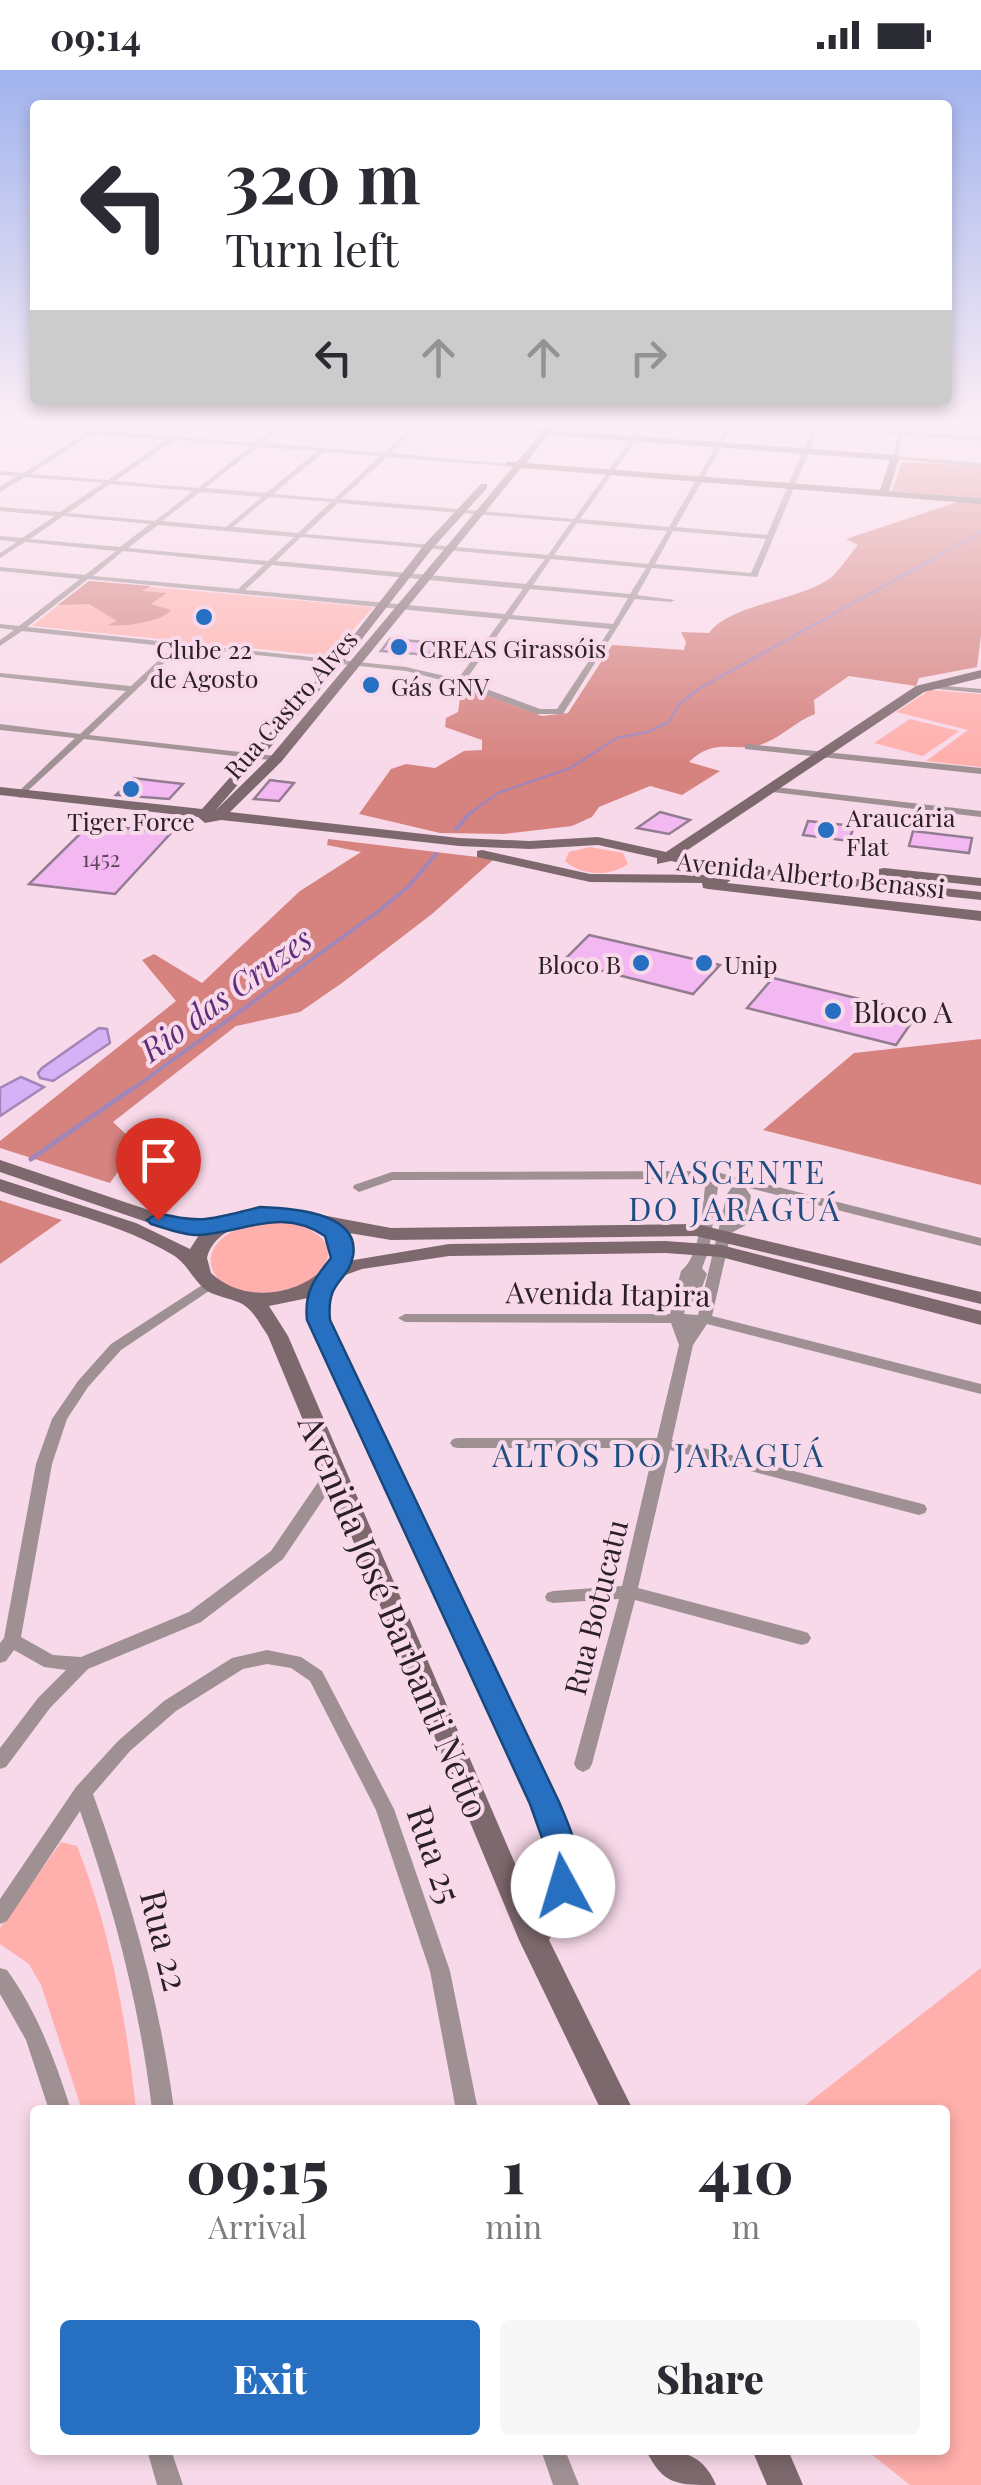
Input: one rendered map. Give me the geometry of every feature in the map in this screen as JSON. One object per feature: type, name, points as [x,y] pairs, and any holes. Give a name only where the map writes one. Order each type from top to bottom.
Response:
[{"type":"street","points":[[0,538],[671,600]]},
{"type":"street","points":[[0,556],[25,538]]},
{"type":"street","points":[[0,644],[138,538]]},
{"type":"street","points":[[239,592],[294,538]]},
{"type":"street","points":[[316,538],[754,576],[769,538]]},
{"type":"street","name":"Rua Castro Alves","points":[[210,818],[239,776],[340,660],[436,538]]},
{"type":"street","name":"Rua Castro Alves","points":[[210,818],[236,801],[276,759],[458,538]]},
{"type":"street","points":[[460,682],[564,538]]},
{"type":"street","points":[[0,626],[406,668],[460,682],[539,712],[560,712],[615,628],[665,538]]},
{"type":"street","points":[[0,569],[615,628]]},
{"type":"street","points":[[20,794],[180,644]]},
{"type":"street","points":[[628,878],[668,856],[924,687],[981,672]]},
{"type":"street","points":[[0,674],[134,689]]},
{"type":"street","points":[[924,687],[980,688]]},
{"type":"street","points":[[0,728],[276,759]]},
{"type":"street","points":[[748,746],[981,771]]},
{"type":"street","points":[[239,776],[259,778]]},
{"type":"street","points":[[767,789],[981,814]]},
{"type":"street","points":[[0,791],[210,818],[235,825],[436,846],[590,878],[738,880],[981,905]]},
{"type":"street","points":[[0,800],[281,822],[490,844],[584,841],[627,845],[740,871],[981,896]]},
{"type":"street","points":[[236,801],[244,810],[281,822]]},
{"type":"street","points":[[646,850],[705,832]]},
{"type":"street","points":[[562,870],[554,865],[553,854],[584,841]]},
{"type":"street","points":[[627,845],[639,861],[628,878]]},
{"type":"street","points":[[668,856],[727,857],[981,882]]},
{"type":"street","name":"Avenida Alberto Benassi","points":[[628,878],[981,916]]},
{"type":"street","points":[[0,1166],[183,1228],[224,1225],[260,1214],[279,1213],[392,1234],[712,1244],[981,1298]]},
{"type":"street","points":[[686,1346],[678,1312],[690,1301],[712,1244],[713,1175]]},
{"type":"street","points":[[359,1188],[392,1176],[713,1175],[981,1242]]},
{"type":"street","points":[[712,1244],[739,1226],[745,1196],[742,1184]]},
{"type":"street","points":[[0,1185],[178,1248],[198,1263],[210,1284],[248,1298],[288,1297],[358,1264],[449,1250],[712,1244],[981,1318]]},
{"type":"street","points":[[319,1222],[334,1232],[341,1244],[342,1258],[328,1278]]},
{"type":"street","points":[[198,1263],[200,1249],[224,1225]]},
{"type":"street","name":"Rua Botucatu","points":[[583,1764],[629,1592],[686,1346],[704,1319],[712,1244]]},
{"type":"street","name":"Avenida José Barbanti Netto","points":[[328,1278],[316,1300],[318,1320],[556,1832],[565,1867],[563,1886],[534,1940]]},
{"type":"street","points":[[0,1656],[12,1640],[44,1464],[60,1419],[116,1347],[210,1284]]},
{"type":"street","name":"Avenida José Barbanti Netto","points":[[248,1298],[259,1306],[278,1336],[534,1940],[615,2105]]},
{"type":"street","name":"Avenida Itapira","points":[[405,1318],[678,1312],[981,1389]]},
{"type":"street","points":[[458,1443],[664,1443],[919,1509]]},
{"type":"street","points":[[0,1762],[44,1703],[82,1664],[196,1617],[277,1555],[333,1473]]},
{"type":"street","points":[[553,1597],[629,1592],[802,1638]]},
{"type":"street","points":[[12,1640],[50,1662],[82,1664]]},
{"type":"street","name":"Rua 25","points":[[83,1792],[124,1746],[170,1706],[238,1663],[277,1657],[303,1666],[316,1676],[384,1809],[440,1971],[467,2105]]},
{"type":"street","points":[[0,1916],[83,1792]]},
{"type":"street","name":"Rua 22","points":[[83,1792],[126,1914],[158,2057],[163,2105]]},
{"type":"street","points":[[0,1977],[40,2041],[59,2105]]},
{"type":"street","points":[[161,2455],[170,2485]]},
{"type":"street","points":[[170,2485],[171,2455]]},
{"type":"street","points":[[555,2455],[566,2485]]},
{"type":"street","points":[[667,2455],[698,2485]]},
{"type":"street","points":[[772,2455],[785,2485]]},
{"type":"shaded area","points":[[981,538],[981,635],[977,667],[919,678],[916,686],[849,676],[814,700],[815,714],[772,740],[755,746],[718,747],[699,754],[689,762],[720,771],[682,795],[650,786],[599,807],[592,817],[572,826],[504,834],[440,833],[359,814],[391,769],[406,764],[435,768],[464,751],[482,750],[482,740],[445,727],[446,718],[458,712],[462,686],[542,716],[568,713],[612,645],[684,650],[686,642],[681,632],[709,633],[731,616],[826,581],[858,545],[846,539]]},
{"type":"shaded area","name":"Clube 22 de Agosto","points":[[89,581],[373,608],[329,656],[32,626]]},
{"type":"shaded area","points":[[89,581],[151,586],[142,591],[167,593],[151,604],[171,610],[151,621],[108,625],[117,621],[89,604],[58,605]]},
{"type":"shaded area","points":[[930,690],[981,694],[981,767],[926,761],[968,730],[896,712]]},
{"type":"shaded area","points":[[910,719],[959,731],[923,756],[874,743]]},
{"type":"shaded area","points":[[328,839],[494,859],[432,914],[300,1012],[236,1026],[113,1122],[137,1145],[110,1183],[0,1148],[0,1141],[176,1001],[142,960],[154,954],[202,983],[300,891],[361,852],[327,845]]},
{"type":"shaded area","points":[[590,847],[623,853],[628,864],[596,873],[579,870],[565,861],[569,852]]},
{"type":"shaded area","points":[[99,1028],[107,1029],[110,1043],[53,1081],[40,1078],[42,1068]]},
{"type":"shaded area","points":[[981,1039],[981,1185],[763,1130],[854,1053]]},
{"type":"shaded area","points":[[21,1077],[44,1087],[0,1116],[0,1088]]},
{"type":"shaded area","points":[[2,1201],[62,1220],[0,1264]]},
{"type":"shaded area","points":[[282,1220],[303,1226],[326,1244],[326,1261],[315,1276],[279,1291],[251,1292],[230,1287],[216,1276],[211,1263],[214,1248],[227,1235],[249,1225]]},
{"type":"shaded area","points":[[61,1842],[77,1846],[108,1943],[135,2105],[80,2105],[41,1985],[29,1964],[0,1944],[0,1928]]},
{"type":"shaded area","points":[[981,1968],[981,2485],[910,2485],[872,2455],[950,2455],[950,2105],[805,2105]]},
{"type":"building","name":"CREAS Girassóis","points":[[390,639],[437,643],[428,655],[381,651]]},
{"type":"building","points":[[133,778],[183,784],[169,799],[116,795]]},
{"type":"building","points":[[270,780],[294,783],[279,801],[254,799]]},
{"type":"building","points":[[660,812],[690,820],[669,834],[637,828]]},
{"type":"building","points":[[808,821],[854,826],[849,841],[803,835]]},
{"type":"building","points":[[90,824],[171,833],[115,894],[29,884]]},
{"type":"building","points":[[913,831],[972,838],[969,853],[909,846]]},
{"type":"building","name":"Bloco B","points":[[589,935],[720,965],[693,994],[563,961]]},
{"type":"building","name":"Bloco A","points":[[773,978],[918,1013],[896,1045],[747,1008]]},
{"type":"waterway","points":[[470,814],[498,793],[570,768],[617,738],[647,732],[669,722],[679,704],[700,688],[971,538]]},
{"type":"waterway","points":[[456,829],[470,814]]},
{"type":"waterway","name":"Rio das Cruzes","points":[[127,1093],[376,913],[409,886],[436,854]]},
{"type":"waterway","name":"Rio das Cruzes","points":[[31,1159],[130,1090]]},
{"type":"place","name":"Clube 22 de Agosto","points":[[204,617]]},
{"type":"place","name":"CREAS Girassóis","points":[[399,647]]},
{"type":"place","name":"Gás GNV","points":[[371,685]]},
{"type":"place","name":"Tiger Force","points":[[131,789]]},
{"type":"place","name":"Araucária Flat","points":[[826,830]]},
{"type":"place","name":"Bloco B","points":[[641,963]]},
{"type":"place","name":"Unip","points":[[704,963]]},
{"type":"place","name":"Bloco A","points":[[833,1011]]},
{"type":"district","name":"NASCENTE DO JARAGUÁ","points":[[735,1188]]},
{"type":"district","name":"ALTOS DO JARAGUÁ","points":[[659,1453]]},
{"type":"route","points":[[158,1220],[192,1228],[224,1225],[260,1214],[297,1214],[334,1232],[341,1244],[342,1258],[322,1284],[316,1300],[318,1320],[545,1804],[562,1849],[563,1886]]}]
